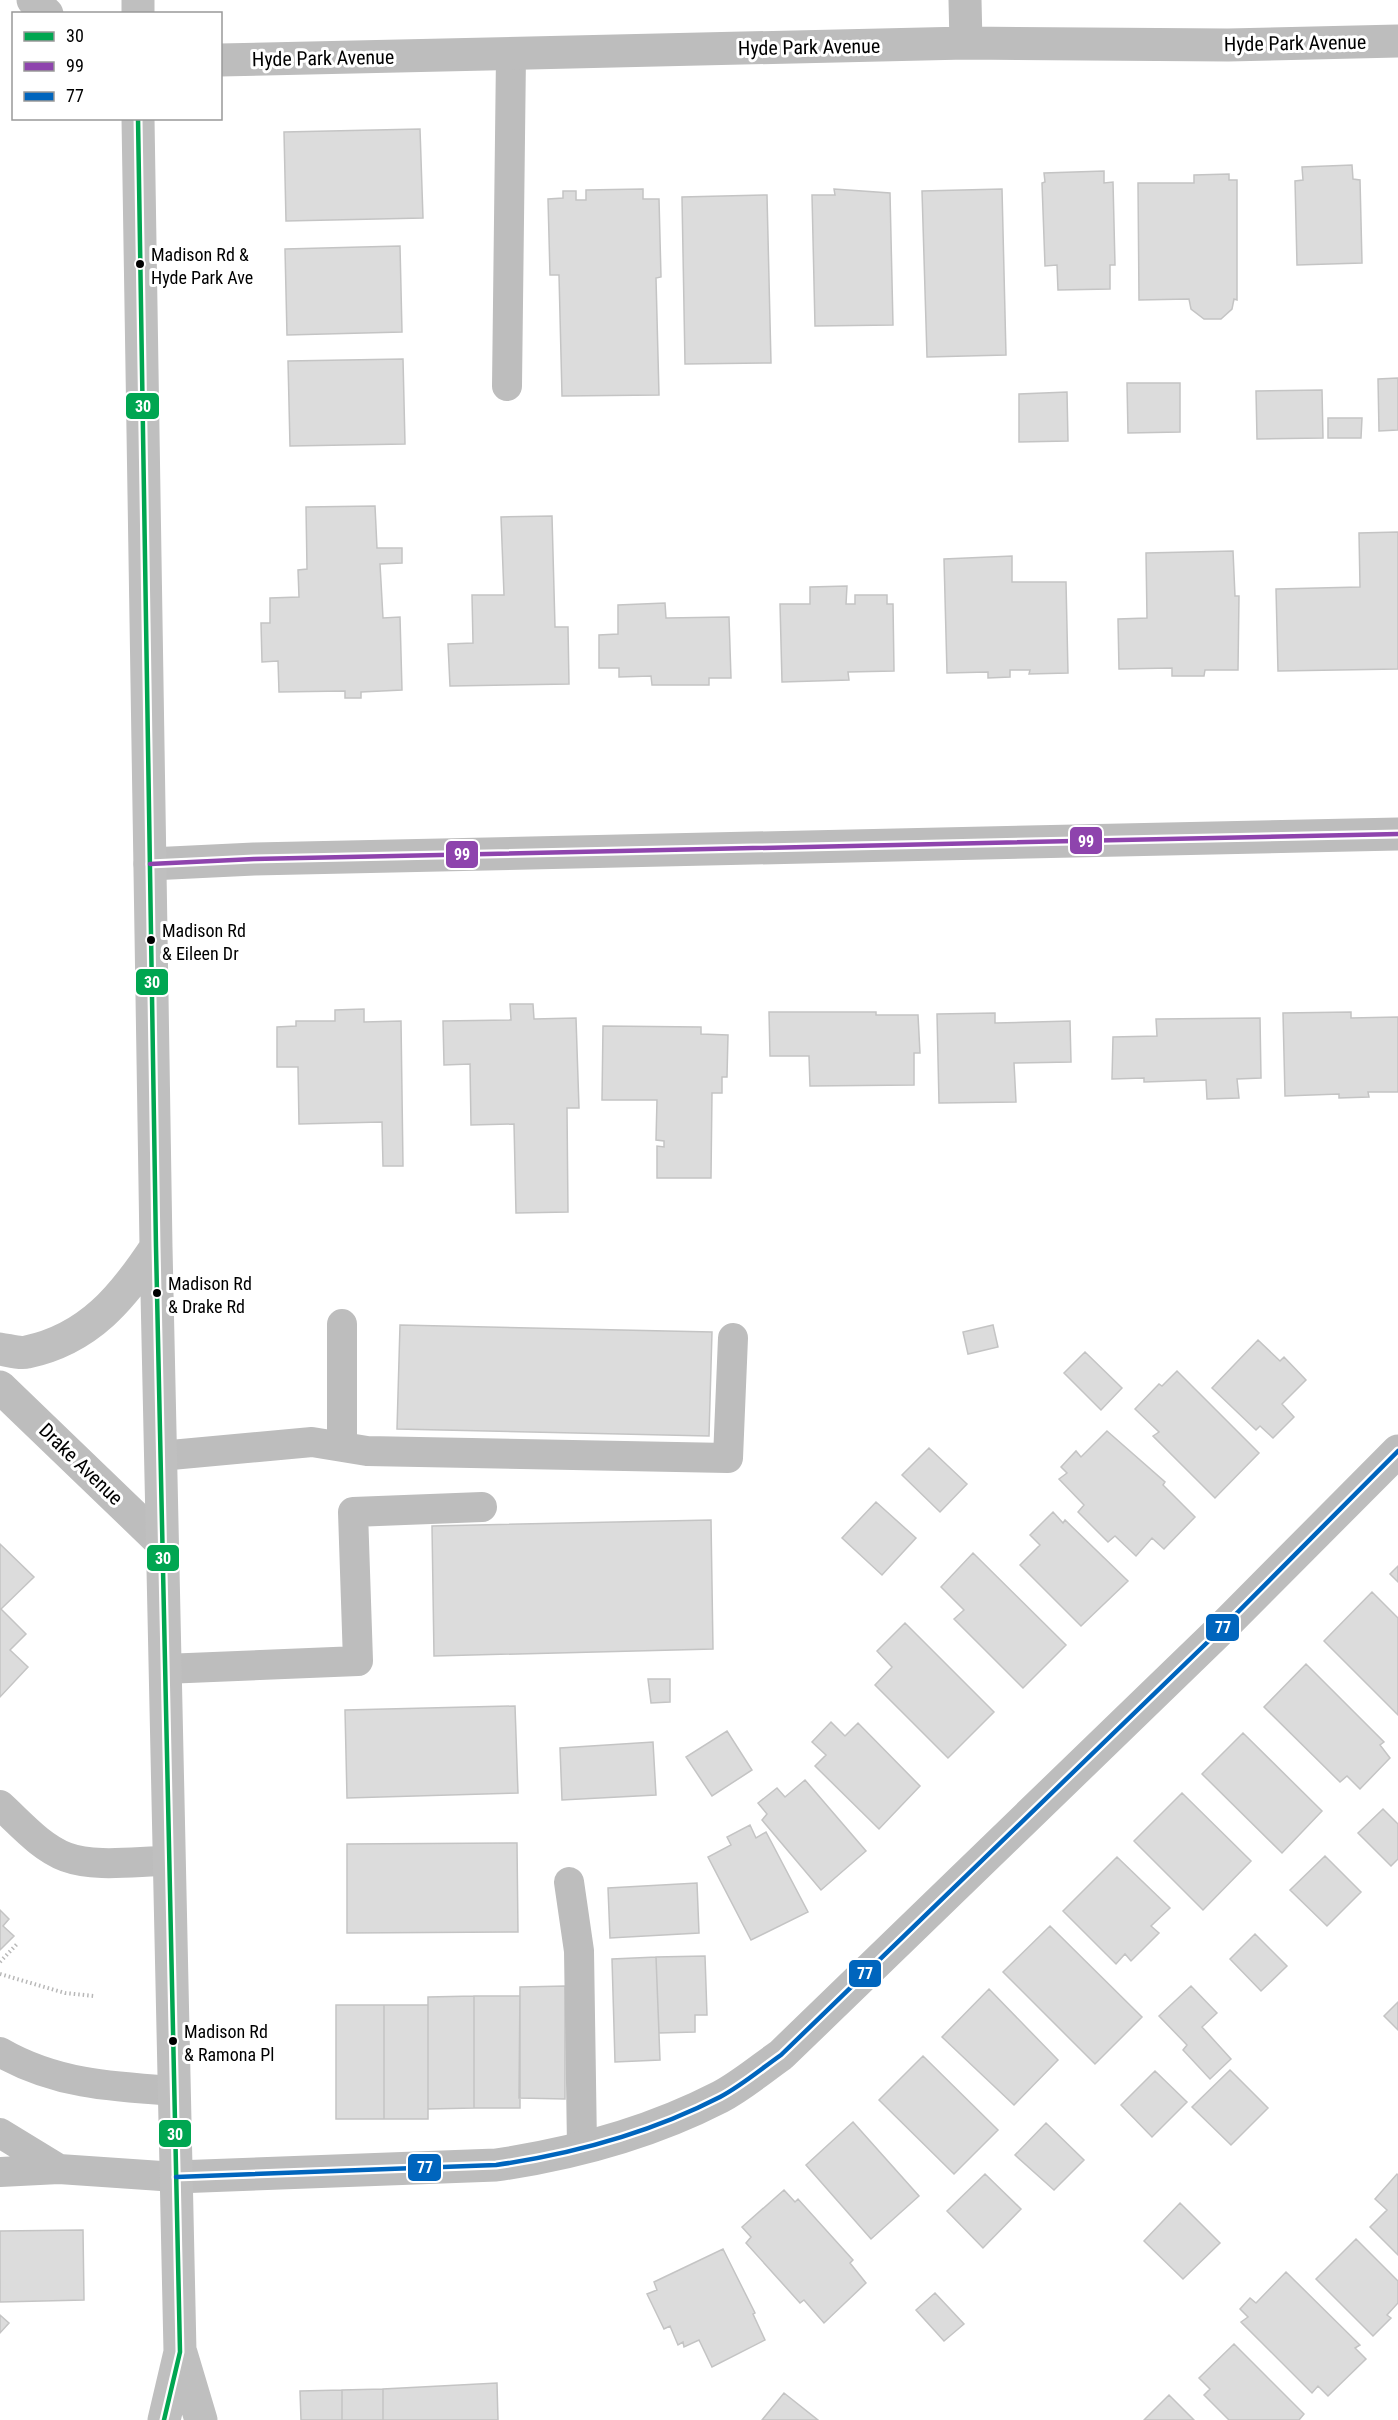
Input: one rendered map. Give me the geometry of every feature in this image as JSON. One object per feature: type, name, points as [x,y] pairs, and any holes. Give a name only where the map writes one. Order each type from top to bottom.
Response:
[{"type":"main road","points":[[138,120],[156,1247],[180,2352],[164,2420]]},
{"type":"main road","points":[[0,1349],[26,1353],[85,1330],[128,1289],[156,1247]]},
{"type":"main road","points":[[180,2352],[201,2420]]},
{"type":"street","points":[[33,0],[45,12]]},
{"type":"street","points":[[965,0],[966,43]]},
{"type":"street","name":"Hyde Park Avenue","points":[[222,60],[966,43],[1228,45],[1398,41]]},
{"type":"street","points":[[150,864],[290,858],[1398,834]]},
{"type":"street","name":"Drake Avenue","points":[[3,1396],[162,1542]]},
{"type":"street","points":[[176,2177],[496,2165],[560,2156],[582,2146],[656,2126],[722,2096],[781,2055],[1217,1633],[1398,1451]]},
{"type":"lane","points":[[507,386],[511,55]]},
{"type":"lane","points":[[342,1324],[342,1447]]},
{"type":"lane","points":[[160,1456],[312,1442],[367,1451],[728,1458],[733,1338]]},
{"type":"lane","points":[[164,1669],[358,1661],[353,1512],[482,1507]]},
{"type":"lane","points":[[0,1805],[40,1842],[66,1857],[90,1862],[169,1861]]},
{"type":"lane","points":[[569,1882],[579,1951],[582,2146]]},
{"type":"lane","points":[[0,2052],[60,2079],[97,2086],[175,2091]]},
{"type":"lane","points":[[0,2133],[59,2169]]},
{"type":"lane","points":[[0,2172],[59,2169],[176,2177]]},
{"type":"path","points":[[0,1962],[17,1944]]},
{"type":"path","points":[[0,1974],[65,1993],[94,1996]]},
{"type":"building","points":[[420,129],[423,218],[286,221],[284,132]]},
{"type":"building","points":[[1352,165],[1353,179],[1360,180],[1362,263],[1297,265],[1295,181],[1303,180],[1302,167]]},
{"type":"building","points":[[1104,171],[1104,183],[1113,182],[1115,265],[1110,265],[1110,289],[1058,290],[1057,265],[1045,266],[1042,183],[1045,182],[1044,173]]},
{"type":"building","points":[[1229,174],[1229,180],[1237,180],[1237,300],[1234,299],[1232,309],[1221,319],[1204,319],[1191,309],[1189,299],[1139,300],[1138,183],[1194,183],[1194,175]]},
{"type":"building","points":[[643,189],[643,199],[659,199],[661,277],[656,278],[659,395],[562,396],[559,275],[550,275],[548,199],[563,198],[563,191],[576,191],[576,200],[586,200],[586,190]]},
{"type":"building","points":[[834,189],[890,193],[893,325],[815,326],[812,195],[835,195]]},
{"type":"building","points":[[1002,189],[1006,355],[927,357],[922,191]]},
{"type":"building","points":[[767,195],[771,363],[685,364],[682,197]]},
{"type":"building","points":[[400,246],[402,332],[287,335],[285,249]]},
{"type":"building","points":[[403,359],[405,444],[290,446],[288,361]]},
{"type":"building","points":[[1398,378],[1398,430],[1379,431],[1378,379]]},
{"type":"building","points":[[1127,383],[1180,383],[1180,432],[1128,433]]},
{"type":"building","points":[[1322,390],[1323,438],[1257,439],[1256,391]]},
{"type":"building","points":[[1067,392],[1068,441],[1019,442],[1019,394]]},
{"type":"building","points":[[1328,418],[1362,418],[1361,438],[1328,438]]},
{"type":"building","points":[[375,506],[377,548],[402,548],[402,563],[380,564],[383,618],[400,617],[402,690],[361,692],[361,698],[345,698],[345,691],[279,692],[278,661],[262,662],[261,623],[270,623],[270,598],[299,597],[298,570],[307,569],[306,507]]},
{"type":"building","points":[[552,516],[555,627],[568,627],[569,684],[450,686],[448,644],[473,643],[472,595],[504,595],[501,517]]},
{"type":"building","points":[[1398,532],[1398,669],[1278,671],[1276,589],[1360,587],[1359,533]]},
{"type":"building","points":[[1233,551],[1235,596],[1239,596],[1238,670],[1205,670],[1204,676],[1172,676],[1172,668],[1119,669],[1118,619],[1147,618],[1146,553]]},
{"type":"building","points":[[1012,556],[1012,582],[1066,582],[1068,673],[1029,674],[1030,670],[1010,670],[1010,677],[988,678],[988,672],[947,673],[944,559]]},
{"type":"building","points":[[847,586],[846,604],[855,604],[855,595],[887,595],[887,604],[893,604],[894,671],[848,672],[849,680],[782,682],[780,604],[810,604],[810,587]]},
{"type":"building","points":[[665,603],[666,618],[729,617],[731,678],[709,678],[709,685],[652,685],[651,676],[619,677],[619,668],[599,668],[599,635],[618,634],[618,605]]},
{"type":"building","points":[[510,1004],[533,1004],[534,1019],[576,1018],[579,1108],[567,1108],[568,1212],[516,1213],[514,1124],[471,1125],[470,1064],[444,1065],[443,1021],[511,1020]]},
{"type":"building","points":[[364,1009],[364,1022],[401,1021],[403,1166],[383,1166],[382,1122],[299,1124],[298,1067],[277,1067],[277,1027],[296,1026],[296,1021],[335,1021],[335,1010]]},
{"type":"building","points":[[769,1012],[876,1012],[876,1015],[918,1015],[920,1053],[914,1053],[914,1085],[810,1086],[809,1056],[770,1056]]},
{"type":"building","points":[[1351,1012],[1351,1018],[1398,1017],[1398,1092],[1368,1092],[1369,1097],[1339,1098],[1339,1094],[1285,1096],[1283,1013]]},
{"type":"building","points":[[995,1013],[995,1023],[1070,1021],[1071,1062],[1014,1063],[1016,1102],[939,1103],[937,1014]]},
{"type":"building","points":[[1260,1018],[1261,1078],[1237,1079],[1239,1098],[1207,1099],[1206,1080],[1144,1082],[1144,1078],[1112,1079],[1113,1037],[1157,1036],[1156,1019]]},
{"type":"building","points":[[603,1026],[701,1027],[701,1034],[728,1035],[727,1077],[722,1077],[722,1093],[712,1093],[711,1178],[657,1178],[657,1146],[664,1147],[664,1141],[656,1140],[657,1100],[602,1100]]},
{"type":"building","points":[[400,1325],[712,1332],[709,1436],[397,1429]]},
{"type":"building","points":[[993,1325],[998,1347],[968,1354],[963,1332]]},
{"type":"building","points":[[1258,1340],[1280,1361],[1284,1357],[1306,1380],[1282,1404],[1294,1417],[1273,1438],[1260,1426],[1256,1430],[1212,1388]]},
{"type":"building","points":[[1085,1352],[1122,1388],[1101,1410],[1064,1373]]},
{"type":"building","points":[[1177,1371],[1259,1453],[1215,1498],[1153,1436],[1159,1432],[1135,1409],[1159,1384],[1162,1386]]},
{"type":"building","points":[[1107,1431],[1165,1482],[1163,1485],[1195,1517],[1164,1549],[1152,1538],[1136,1556],[1115,1536],[1108,1542],[1078,1512],[1084,1505],[1059,1479],[1067,1473],[1061,1467],[1076,1451],[1081,1457]]},
{"type":"building","points":[[929,1448],[967,1484],[940,1512],[902,1475]]},
{"type":"building","points":[[876,1502],[916,1538],[882,1575],[842,1538]]},
{"type":"building","points":[[1053,1512],[1063,1523],[1065,1520],[1128,1581],[1081,1626],[1020,1565],[1040,1545],[1030,1535]]},
{"type":"building","points":[[711,1520],[713,1649],[434,1656],[432,1526]]},
{"type":"building","points":[[0,1544],[34,1577],[1,1609],[26,1634],[10,1650],[28,1667],[0,1697]]},
{"type":"building","points":[[973,1553],[1066,1645],[1023,1688],[954,1619],[964,1610],[941,1587]]},
{"type":"building","points":[[1398,1566],[1398,1582],[1390,1574]]},
{"type":"building","points":[[1372,1592],[1398,1618],[1398,1715],[1324,1641]]},
{"type":"building","points":[[905,1623],[994,1712],[948,1758],[875,1685],[892,1667],[877,1651]]},
{"type":"building","points":[[1306,1664],[1384,1742],[1380,1745],[1390,1758],[1360,1789],[1347,1776],[1340,1782],[1264,1707]]},
{"type":"building","points":[[648,1679],[670,1679],[670,1702],[651,1703]]},
{"type":"building","points":[[515,1706],[518,1793],[347,1798],[345,1710]]},
{"type":"building","points":[[831,1722],[845,1736],[858,1723],[920,1786],[879,1829],[815,1766],[826,1755],[812,1742]]},
{"type":"building","points":[[727,1731],[752,1770],[712,1796],[686,1757]]},
{"type":"building","points":[[1243,1733],[1322,1811],[1282,1853],[1202,1774]]},
{"type":"building","points":[[653,1742],[656,1795],[562,1800],[560,1748]]},
{"type":"building","points":[[805,1780],[866,1851],[821,1890],[762,1820],[767,1814],[758,1803],[777,1788],[785,1797]]},
{"type":"building","points":[[1182,1793],[1251,1861],[1203,1910],[1134,1841]]},
{"type":"building","points":[[1383,1809],[1398,1824],[1398,1859],[1391,1866],[1358,1833]]},
{"type":"building","points":[[750,1825],[756,1838],[766,1832],[808,1912],[751,1940],[708,1857],[731,1845],[727,1837]]},
{"type":"building","points":[[517,1843],[518,1932],[347,1933],[347,1844]]},
{"type":"building","points":[[1325,1856],[1361,1892],[1327,1926],[1290,1890]]},
{"type":"building","points":[[1117,1857],[1170,1908],[1151,1926],[1159,1933],[1131,1961],[1125,1954],[1116,1964],[1063,1911]]},
{"type":"building","points":[[697,1883],[699,1933],[610,1938],[608,1888]]},
{"type":"building","points":[[0,1910],[9,1919],[3,1926],[14,1936],[0,1950]]},
{"type":"building","points":[[1050,1926],[1142,2017],[1095,2064],[1003,1972]]},
{"type":"building","points":[[1255,1934],[1287,1966],[1261,1991],[1230,1959]]},
{"type":"building","points":[[705,1956],[707,2015],[695,2015],[695,2032],[659,2033],[656,1957]]},
{"type":"building","points":[[656,1957],[660,2060],[615,2062],[612,1959]]},
{"type":"building","points":[[565,1986],[565,2099],[519,2098],[520,1987]]},
{"type":"building","points":[[1191,1986],[1217,2013],[1202,2027],[1231,2059],[1210,2079],[1183,2050],[1187,2045],[1159,2016]]},
{"type":"building","points":[[989,1989],[1058,2060],[1014,2105],[942,2037]]},
{"type":"building","points":[[474,1996],[474,2108],[428,2109],[428,1997]]},
{"type":"building","points":[[474,1996],[520,1996],[520,2108],[474,2108]]},
{"type":"building","points":[[1398,2002],[1398,2030],[1384,2016]]},
{"type":"building","points":[[336,2005],[384,2005],[384,2119],[336,2119]]},
{"type":"building","points":[[384,2005],[428,2005],[428,2119],[384,2119]]},
{"type":"building","points":[[923,2056],[998,2130],[954,2174],[879,2100]]},
{"type":"building","points":[[1230,2070],[1268,2108],[1231,2145],[1192,2107]]},
{"type":"building","points":[[1155,2071],[1187,2102],[1152,2137],[1121,2105]]},
{"type":"building","points":[[853,2122],[919,2196],[871,2239],[806,2165]]},
{"type":"building","points":[[1046,2123],[1084,2160],[1054,2190],[1015,2155]]},
{"type":"building","points":[[985,2174],[1021,2209],[983,2248],[947,2211]]},
{"type":"building","points":[[1397,2174],[1398,2255],[1370,2227],[1387,2210],[1375,2199]]},
{"type":"building","points":[[784,2190],[795,2202],[798,2199],[853,2260],[850,2263],[866,2283],[824,2323],[804,2300],[800,2303],[746,2243],[751,2237],[742,2227]]},
{"type":"building","points":[[1180,2203],[1220,2243],[1183,2279],[1144,2241]]},
{"type":"building","points":[[83,2230],[84,2300],[0,2302],[0,2231]]},
{"type":"building","points":[[1356,2239],[1398,2281],[1398,2303],[1387,2315],[1391,2318],[1373,2336],[1316,2279]]},
{"type":"building","points":[[723,2249],[755,2313],[753,2314],[765,2340],[712,2367],[699,2340],[684,2347],[683,2342],[678,2345],[670,2326],[664,2329],[647,2294],[657,2290],[654,2282]]},
{"type":"building","points":[[1286,2272],[1360,2345],[1355,2348],[1366,2359],[1328,2396],[1318,2386],[1312,2393],[1241,2322],[1248,2317],[1240,2309],[1250,2298],[1256,2303]]},
{"type":"building","points":[[935,2293],[964,2324],[944,2341],[916,2310]]},
{"type":"building","points":[[0,2315],[9,2323],[0,2333]]},
{"type":"building","points":[[1234,2344],[1304,2414],[1299,2420],[1229,2420],[1204,2395],[1210,2389],[1199,2378]]},
{"type":"building","points":[[497,2383],[498,2420],[383,2420],[383,2389]]},
{"type":"building","points":[[383,2389],[383,2420],[342,2420],[342,2390]]},
{"type":"building","points":[[342,2390],[342,2420],[301,2420],[300,2391]]},
{"type":"building","points":[[784,2393],[818,2420],[762,2420]]},
{"type":"building","points":[[1169,2395],[1194,2420],[1144,2420]]},
{"type":"transit line","name":"30","points":[[138,120],[156,1247],[180,2352],[164,2420]]},
{"type":"transit line","name":"99","points":[[150,864],[254,859],[1398,834]]},
{"type":"transit line","name":"77","points":[[176,2177],[496,2165],[553,2155],[610,2140],[666,2121],[728,2093],[781,2055],[1217,1633],[1398,1451]]},
{"type":"place","name":"Madison Rd & Hyde Park Ave","points":[[140,264]]},
{"type":"place","name":"Madison Rd & Eileen Dr","points":[[151,940]]},
{"type":"place","name":"Madison Rd & Drake Rd","points":[[157,1293]]},
{"type":"place","name":"Madison Rd & Ramona Pl","points":[[173,2041]]}]
